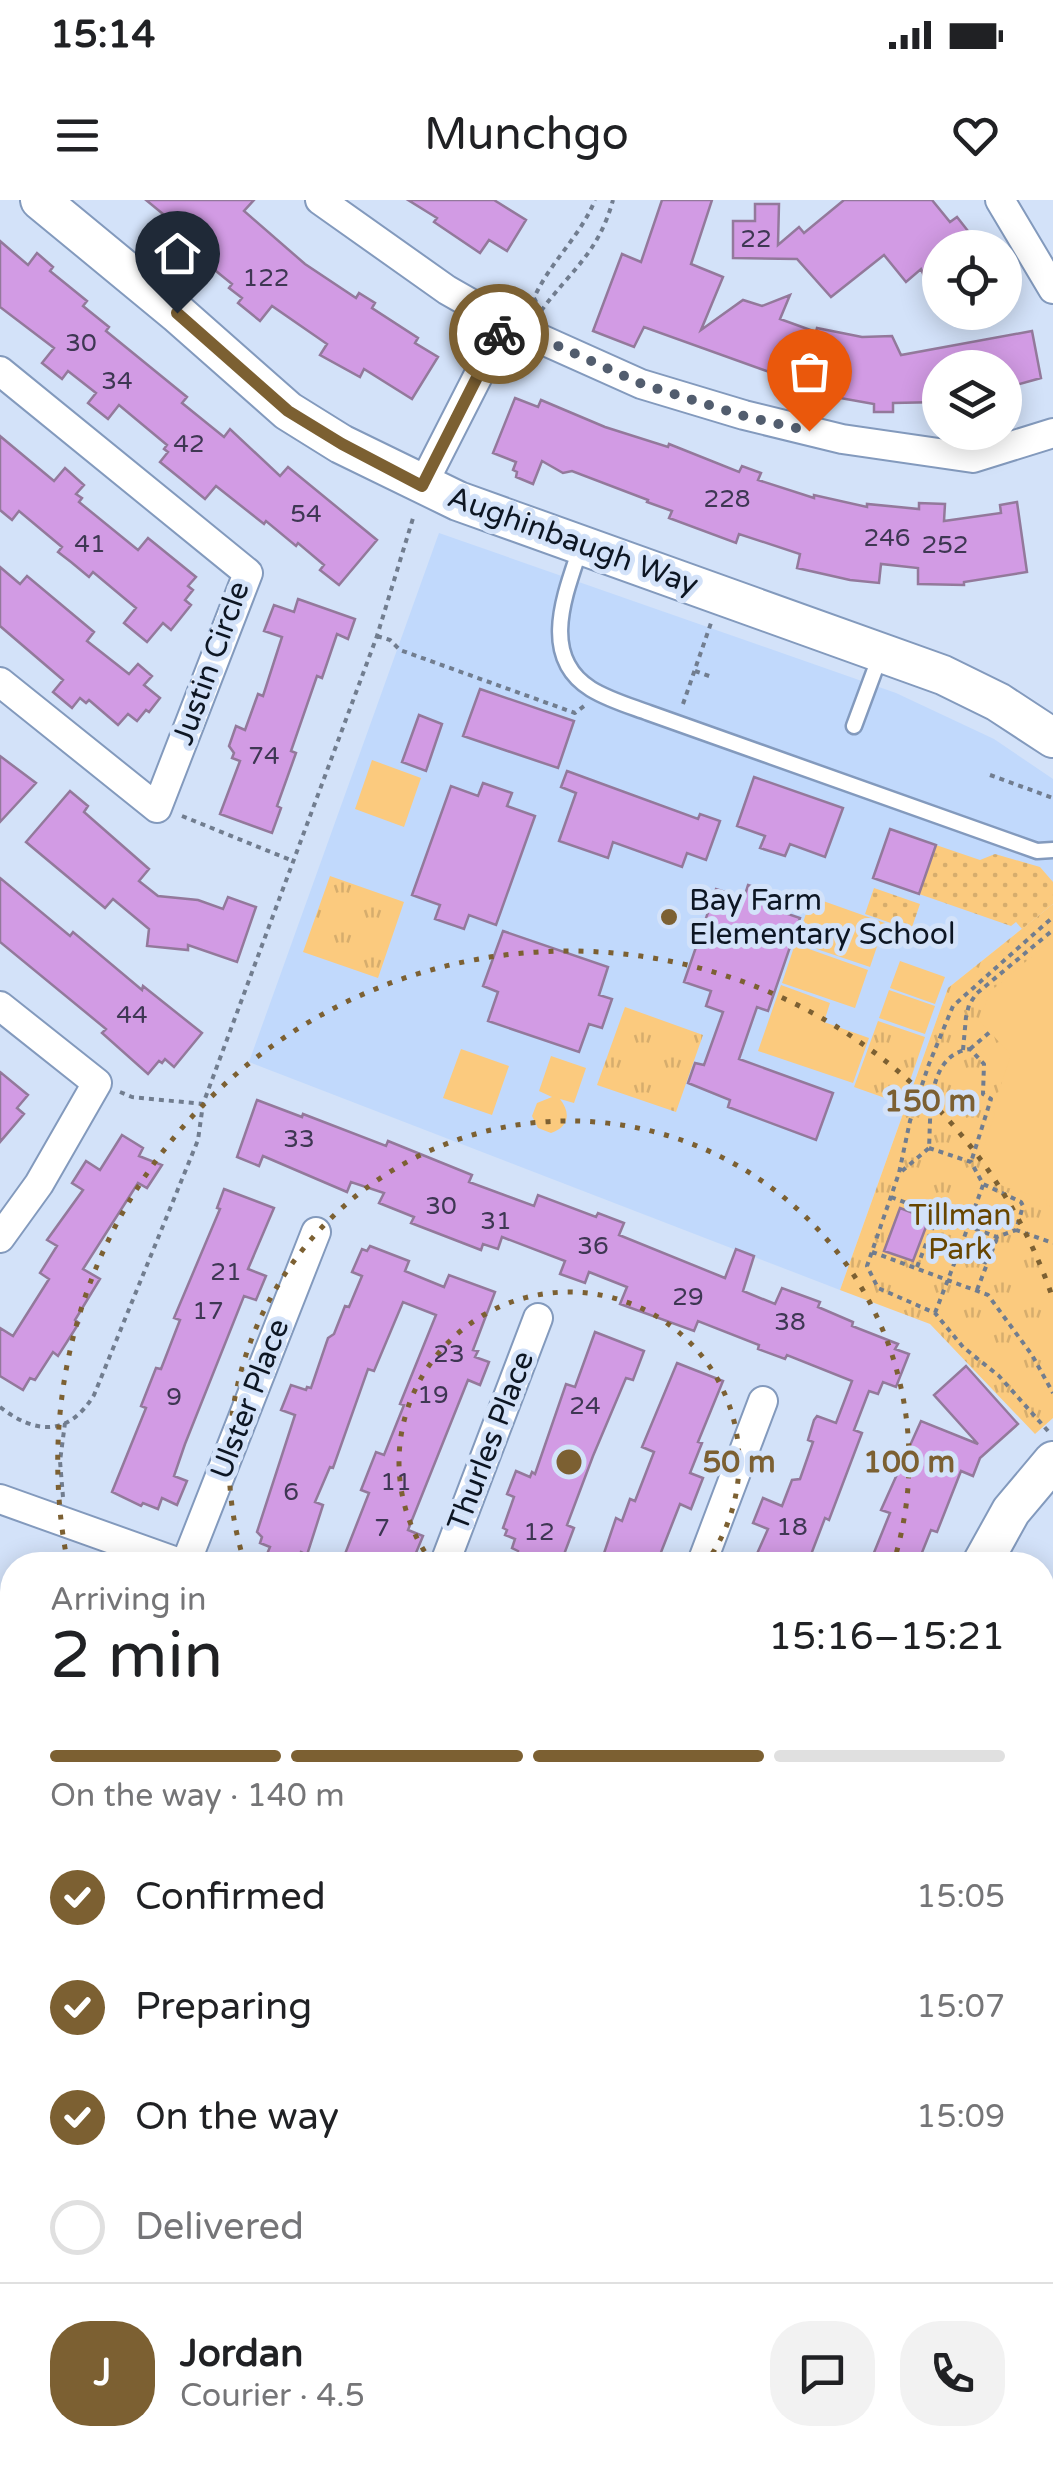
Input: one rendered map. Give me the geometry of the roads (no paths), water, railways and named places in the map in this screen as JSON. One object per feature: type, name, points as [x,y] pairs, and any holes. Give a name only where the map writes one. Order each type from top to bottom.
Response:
[{"type":"street","name":"Aughinbaugh Way","points":[[40,200],[288,411],[342,444],[422,486],[943,674],[998,702],[1053,738]]},
{"type":"street","points":[[320,200],[447,290],[505,322],[537,323],[642,384],[744,416],[842,439],[974,458],[1053,433]]},
{"type":"street","points":[[1000,200],[1053,290]]},
{"type":"street","points":[[422,486],[505,322]]},
{"type":"street","name":"Justin Circle","points":[[0,371],[248,574],[157,808],[0,682]]},
{"type":"street","points":[[0,1006],[96,1084],[39,1184],[0,1238]]},
{"type":"street","name":"Ulster Place","points":[[190,1552],[316,1232]]},
{"type":"street","name":"Thurles Place","points":[[449,1552],[538,1318]]},
{"type":"street","points":[[706,1552],[763,1401]]},
{"type":"street","points":[[988,1552],[1010,1511],[1053,1462]]},
{"type":"street","points":[[0,1499],[150,1552]]},
{"type":"lane","points":[[581,545],[558,636],[574,676],[600,694],[1037,851],[1053,850]]},
{"type":"lane","points":[[854,726],[882,651]]},
{"type":"place","name":"Bay Farm Elementary School","points":[[669,917]]},
{"type":"park label","name":"Tillman Park","points":[[960,1232]]}]
